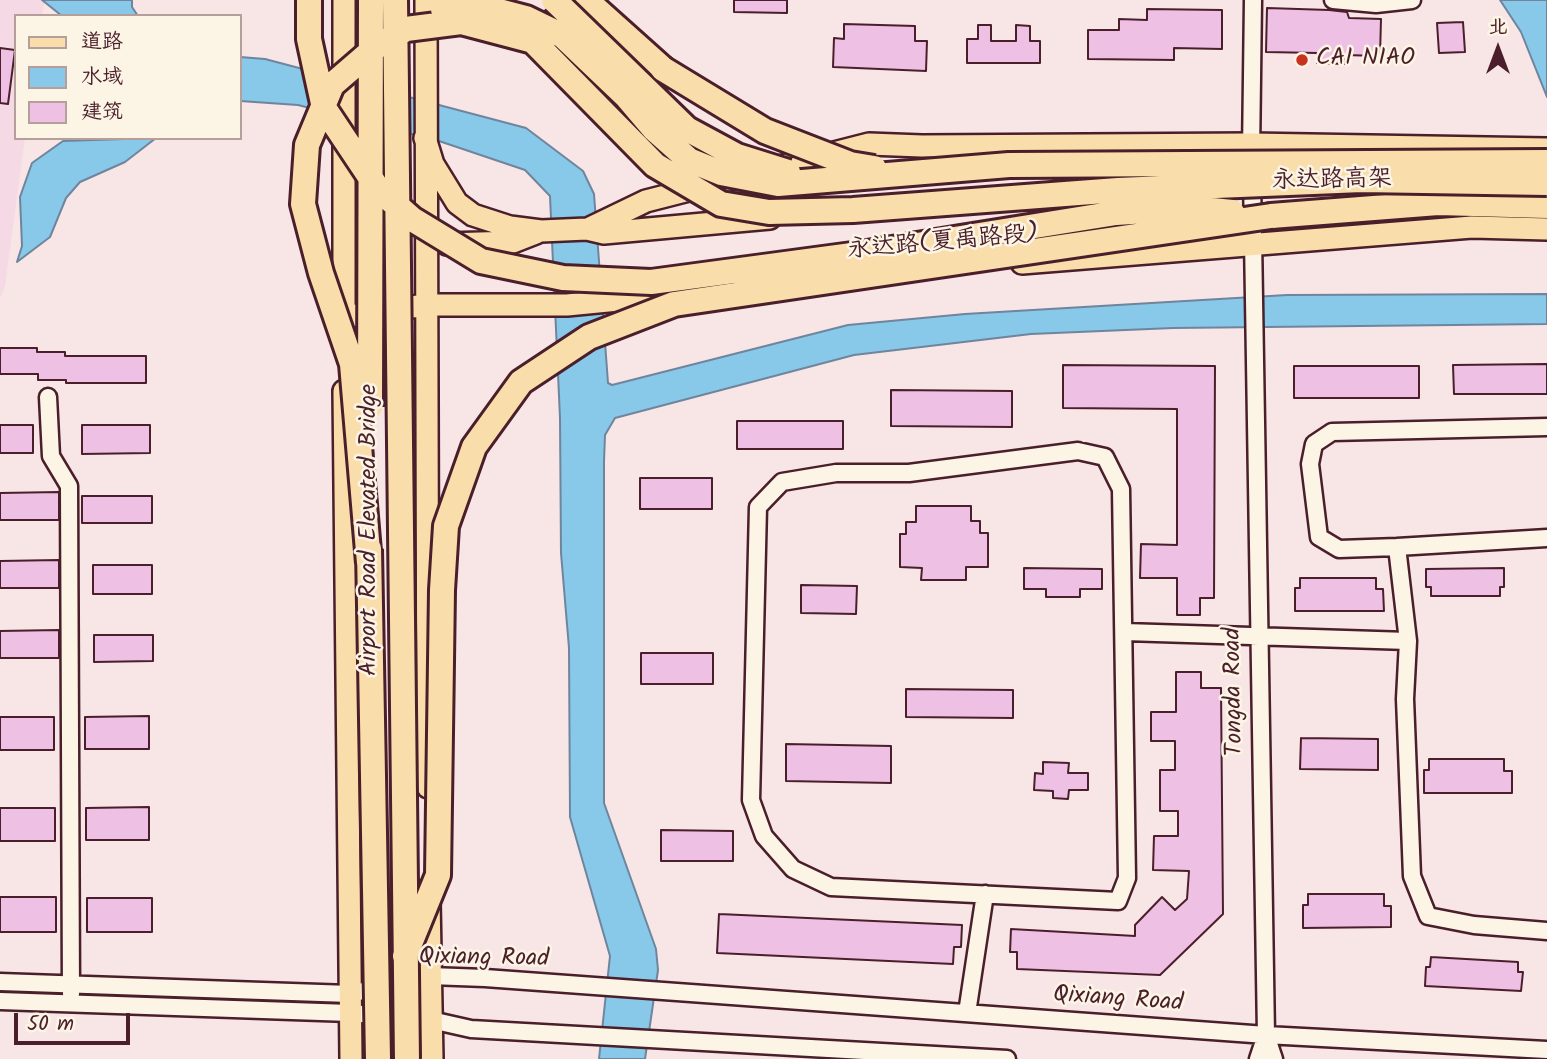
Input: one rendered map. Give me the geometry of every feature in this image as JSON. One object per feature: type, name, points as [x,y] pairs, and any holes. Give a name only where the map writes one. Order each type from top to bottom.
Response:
[{"type":"highway","points":[[309,0],[309,39],[324,108],[378,188],[412,219],[481,261],[563,278],[651,282],[867,253],[1116,213],[1192,208],[1271,216]]},
{"type":"highway","name":"Airport Road Elevated Bridge","points":[[371,0],[369,563],[378,1059]]},
{"type":"highway","name":"Airport Road Elevated Bridge","points":[[395,0],[407,1059]]},
{"type":"highway","points":[[554,0],[687,129],[737,156],[815,181]]},
{"type":"highway","points":[[586,0],[663,69],[765,131],[849,164],[926,177],[1118,190]]},
{"type":"highway","points":[[369,563],[352,364],[321,273],[303,205],[307,145],[332,85],[416,14],[449,8],[487,8],[526,18],[563,36],[625,96],[654,129],[689,160],[721,173],[778,184],[1009,165],[1547,162]]},
{"type":"highway","points":[[376,47],[406,29],[461,22],[533,41],[655,165],[721,205],[769,212],[893,207],[1118,190]]},
{"type":"highway","name":"永达路高架","points":[[1118,190],[1362,180],[1547,183]]},
{"type":"highway","name":"永达路高架","points":[[1271,216],[1438,204],[1547,206]]},
{"type":"highway","points":[[405,956],[438,876],[442,590],[446,526],[474,447],[521,382],[589,337],[674,304],[1001,253],[1271,216]]},
{"type":"main road","points":[[344,0],[351,1059]]},
{"type":"main road","points":[[426,0],[425,305],[432,1059]]},
{"type":"main road","points":[[425,137],[433,164],[457,204],[482,218],[510,227],[541,232]]},
{"type":"main road","points":[[595,231],[646,201],[869,144],[1251,144],[1547,149]]},
{"type":"main road","name":"永达路(夏禹路段)","points":[[541,232],[595,231],[1252,176],[1547,171]]},
{"type":"main road","name":"永达路(夏禹路段)","points":[[344,317],[425,305],[567,305],[1254,243],[1472,227],[1547,229]]},
{"type":"main road","points":[[425,244],[513,242],[541,232]]},
{"type":"street","name":"Tongda Road","points":[[1254,0],[1251,144],[1257,634],[1266,1035],[1274,1059]]},
{"type":"street","points":[[1333,0],[1376,4],[1412,0]]},
{"type":"street","points":[[48,397],[51,456],[69,486],[71,1003]]},
{"type":"street","points":[[1547,427],[1332,432],[1314,444],[1310,464],[1320,537],[1339,549],[1547,538]]},
{"type":"street","points":[[1078,452],[1105,457],[1121,489],[1125,632],[1127,878],[1118,901],[831,887],[793,869],[764,836],[751,800],[758,508],[782,482],[836,473],[909,473],[1078,452]]},
{"type":"street","points":[[1397,547],[1408,641],[1405,699],[1412,876],[1428,916],[1474,925],[1547,931]]},
{"type":"street","points":[[1125,632],[1257,634],[1408,641]]},
{"type":"street","points":[[967,1013],[985,894]]},
{"type":"street","name":"Qixiang Road","points":[[350,1004],[430,976],[1266,1035],[1547,1050]]},
{"type":"street","points":[[0,982],[350,1004],[471,1029],[921,1057],[1007,1059]]},
{"type":"street","points":[[0,1001],[350,1004]]},
{"type":"street","name":"Tongda Road","points":[[1258,1059],[1266,1035]]},
{"type":"shaded area","points":[[0,0],[45,0],[42,14],[14,14],[14,140],[25,140],[5,286],[0,298]]},
{"type":"water","points":[[42,0],[132,0],[132,7],[137,14],[60,14]]},
{"type":"water","points":[[1500,0],[1547,0],[1547,97],[1521,32]]},
{"type":"water","points":[[242,57],[265,59],[526,128],[583,171],[594,194],[608,383],[612,385],[848,325],[965,314],[1287,295],[1547,294],[1547,324],[1173,328],[1031,334],[854,355],[615,418],[605,435],[604,461],[604,803],[656,949],[658,970],[645,1059],[599,1059],[610,956],[570,817],[569,648],[561,553],[560,418],[550,196],[525,170],[439,141],[298,105],[242,101]]},
{"type":"water","points":[[153,140],[125,162],[80,182],[66,198],[50,237],[17,262],[22,246],[20,197],[32,163],[63,141]]},
{"type":"building","points":[[734,0],[787,0],[787,13],[734,12]]},
{"type":"building","points":[[1267,8],[1329,10],[1347,12],[1349,18],[1381,19],[1380,56],[1344,55],[1344,64],[1317,63],[1317,53],[1266,52]]},
{"type":"building","points":[[1147,9],[1222,10],[1222,49],[1174,48],[1174,60],[1088,59],[1088,30],[1119,30],[1119,19],[1147,20]]},
{"type":"building","points":[[1463,22],[1465,52],[1439,53],[1437,23]]},
{"type":"building","points":[[844,24],[915,26],[915,41],[927,41],[926,71],[833,67],[834,38],[844,39]]},
{"type":"building","points":[[978,25],[991,25],[991,41],[1016,41],[1016,25],[1030,26],[1030,41],[1040,41],[1040,63],[967,63],[967,39],[978,39]]},
{"type":"building","points":[[0,48],[14,50],[14,58],[8,104],[0,103]]},
{"type":"building","points":[[0,348],[37,348],[37,352],[65,352],[65,356],[146,356],[146,383],[66,383],[66,380],[38,380],[38,374],[0,374]]},
{"type":"building","points":[[1547,364],[1547,394],[1454,394],[1453,365]]},
{"type":"building","points":[[1063,365],[1215,366],[1214,598],[1200,598],[1200,615],[1177,615],[1177,578],[1140,578],[1141,544],[1177,545],[1177,409],[1063,408]]},
{"type":"building","points":[[1294,366],[1419,366],[1419,398],[1294,398]]},
{"type":"building","points":[[891,390],[1012,391],[1012,427],[891,426]]},
{"type":"building","points":[[737,421],[843,421],[843,449],[737,449]]},
{"type":"building","points":[[0,425],[33,425],[33,453],[0,453]]},
{"type":"building","points":[[82,425],[150,425],[150,453],[82,454]]},
{"type":"building","points":[[640,478],[712,478],[712,509],[640,509]]},
{"type":"building","points":[[59,492],[59,520],[0,520],[0,493]]},
{"type":"building","points":[[82,496],[152,496],[152,523],[82,523]]},
{"type":"building","points":[[916,506],[971,506],[971,521],[980,521],[980,533],[988,533],[988,567],[966,567],[966,580],[921,580],[922,568],[900,567],[900,534],[906,534],[906,522],[916,522]]},
{"type":"building","points":[[59,560],[59,588],[0,588],[0,561]]},
{"type":"building","points":[[93,565],[152,565],[152,594],[93,594]]},
{"type":"building","points":[[1024,568],[1102,569],[1102,589],[1080,589],[1080,597],[1046,597],[1046,589],[1024,589]]},
{"type":"building","points":[[1504,568],[1504,587],[1500,587],[1500,596],[1431,596],[1431,587],[1426,587],[1426,569]]},
{"type":"building","points":[[1300,578],[1376,578],[1376,589],[1383,589],[1384,611],[1295,611],[1295,588],[1300,588]]},
{"type":"building","points":[[801,585],[857,586],[856,614],[801,613]]},
{"type":"building","points":[[59,630],[59,658],[0,658],[0,631]]},
{"type":"building","points":[[94,635],[153,635],[153,661],[94,662]]},
{"type":"building","points":[[641,653],[713,653],[713,684],[641,684]]},
{"type":"building","points":[[1176,672],[1201,672],[1201,688],[1221,688],[1223,914],[1160,975],[1017,969],[1017,952],[1010,952],[1011,929],[1135,936],[1135,925],[1162,897],[1175,910],[1187,899],[1189,871],[1153,870],[1154,836],[1178,836],[1178,811],[1160,811],[1160,770],[1175,770],[1175,741],[1151,741],[1151,712],[1176,712]]},
{"type":"building","points":[[906,689],[1013,690],[1013,718],[906,717]]},
{"type":"building","points":[[149,716],[149,749],[85,749],[85,717]]},
{"type":"building","points":[[0,717],[54,717],[54,750],[0,750]]},
{"type":"building","points":[[1301,738],[1378,739],[1378,770],[1300,769]]},
{"type":"building","points":[[786,744],[891,746],[891,783],[786,781]]},
{"type":"building","points":[[1429,759],[1504,759],[1504,771],[1512,771],[1512,793],[1424,793],[1424,770],[1429,770]]},
{"type":"building","points":[[1043,762],[1069,763],[1068,773],[1088,773],[1088,790],[1069,790],[1068,799],[1053,798],[1053,791],[1034,790],[1035,773],[1043,774]]},
{"type":"building","points":[[149,807],[149,840],[86,840],[86,808]]},
{"type":"building","points":[[0,808],[55,808],[55,841],[0,841]]},
{"type":"building","points":[[661,830],[733,831],[733,861],[661,861]]},
{"type":"building","points":[[1308,894],[1384,894],[1384,906],[1391,906],[1391,927],[1303,928],[1303,905],[1308,905]]},
{"type":"building","points":[[0,897],[56,897],[56,932],[0,932]]},
{"type":"building","points":[[87,898],[152,898],[152,932],[87,932]]},
{"type":"building","points":[[719,914],[962,925],[961,947],[954,947],[953,964],[717,953]]},
{"type":"building","points":[[1431,957],[1518,962],[1518,972],[1523,972],[1521,991],[1425,986],[1426,967],[1430,967]]},
{"type":"place","name":"CAI NIAO","points":[[1302,60]]}]
